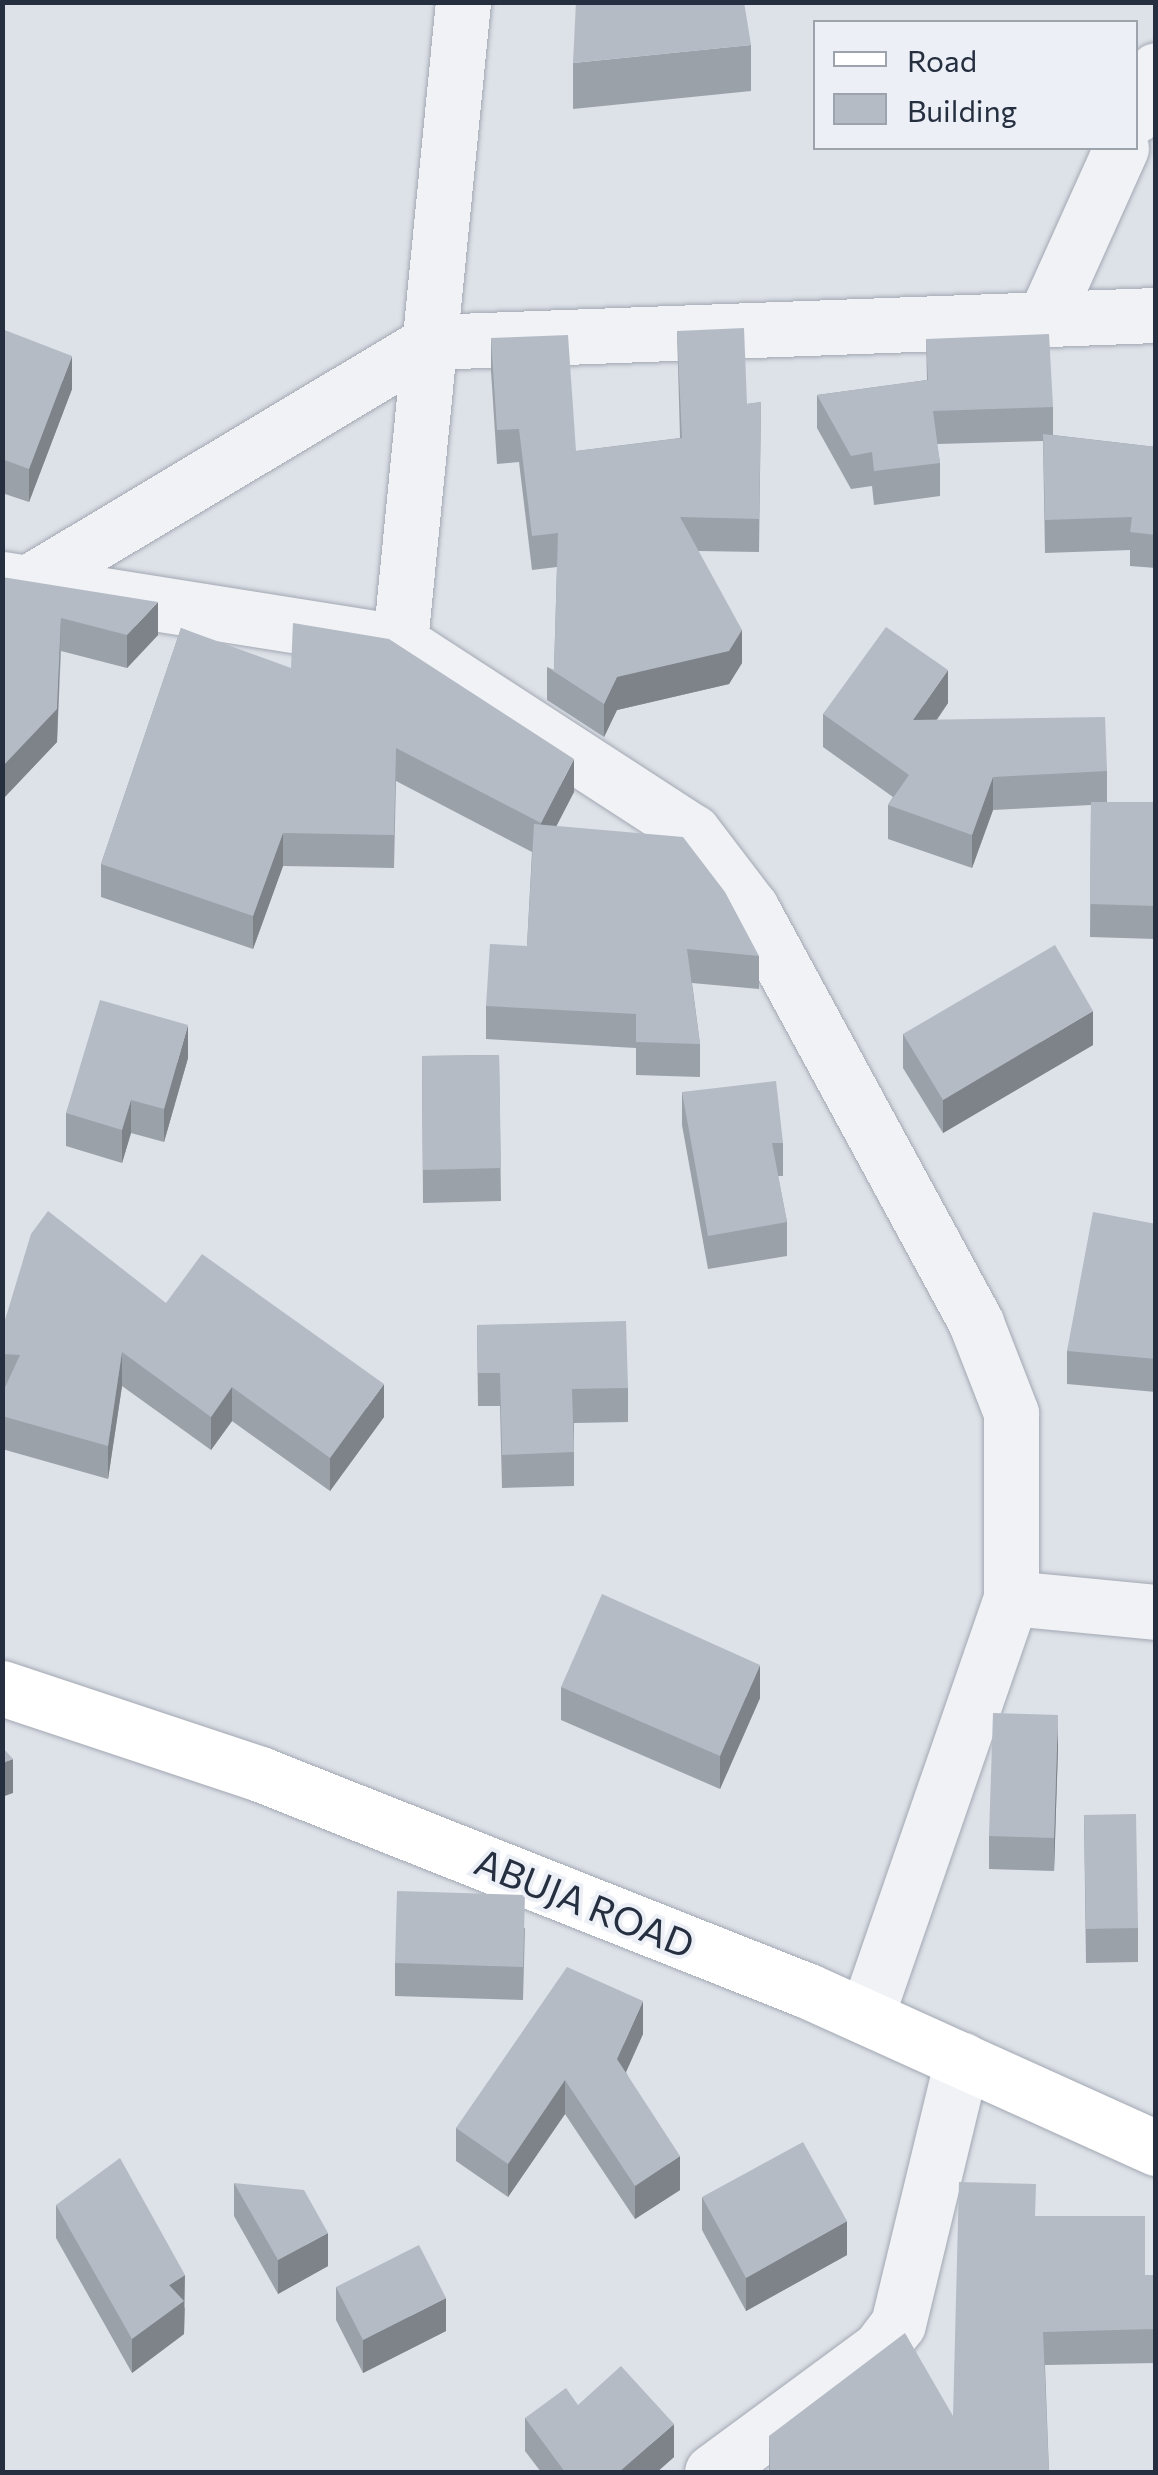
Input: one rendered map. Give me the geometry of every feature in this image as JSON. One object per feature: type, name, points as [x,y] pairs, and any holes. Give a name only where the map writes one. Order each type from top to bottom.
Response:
[{"type":"main road","name":"ABUJA ROAD","points":[[2,1688],[260,1774],[866,2017],[1156,2148]]},
{"type":"street","points":[[400,642],[463,2]]},
{"type":"street","points":[[1138,110],[1156,70]]},
{"type":"street","points":[[1046,316],[1120,150]]},
{"type":"street","points":[[14,582],[430,342],[1046,316],[1156,316]]},
{"type":"street","points":[[14,582],[400,642],[694,832],[751,908],[976,1323],[1004,1395],[1011,1598],[866,2017]]},
{"type":"street","points":[[1011,1598],[1156,1612]]},
{"type":"street","points":[[712,2472],[879,2349],[898,2324],[962,2060]]},
{"type":"building","points":[[576,2],[744,2],[751,45],[573,63]]},
{"type":"building","points":[[744,328],[747,404],[761,402],[759,519],[680,517],[742,630],[729,651],[617,677],[604,704],[547,667],[554,670],[558,533],[532,536],[519,429],[497,430],[491,338],[568,335],[576,451],[682,438],[677,331]]},
{"type":"building","points":[[2,329],[72,356],[29,469],[2,459]]},
{"type":"building","points":[[1049,334],[1053,407],[933,411],[940,463],[874,471],[872,452],[851,456],[817,395],[928,380],[926,339]]},
{"type":"building","points":[[1043,434],[1156,447],[1156,535],[1130,532],[1132,517],[1045,520]]},
{"type":"building","points":[[2,577],[158,602],[127,635],[61,618],[57,709],[2,767]]},
{"type":"building","points":[[293,623],[389,639],[574,759],[541,823],[396,748],[394,835],[283,833],[253,916],[101,864],[181,628],[291,668]]},
{"type":"building","points":[[886,627],[948,670],[913,720],[1105,717],[1107,771],[993,777],[972,835],[888,805],[909,775],[823,714]]},
{"type":"building","points":[[1091,802],[1156,802],[1156,906],[1090,904]]},
{"type":"building","points":[[534,824],[683,837],[725,892],[759,956],[687,949],[700,1044],[636,1042],[636,1014],[486,1006],[490,944],[527,946]]},
{"type":"building","points":[[1055,945],[1093,1011],[943,1100],[903,1034]]},
{"type":"building","points":[[100,1000],[188,1025],[164,1109],[131,1100],[122,1130],[66,1113]]},
{"type":"building","points":[[499,1055],[501,1168],[423,1170],[422,1056]]},
{"type":"building","points":[[776,1081],[783,1143],[772,1143],[787,1222],[708,1236],[682,1092]]},
{"type":"building","points":[[48,1211],[166,1303],[202,1254],[384,1384],[330,1458],[232,1387],[211,1417],[122,1352],[108,1446],[2,1416],[2,1394],[20,1355],[2,1354],[2,1330],[31,1234]]},
{"type":"building","points":[[1093,1212],[1156,1224],[1156,1359],[1067,1351]]},
{"type":"building","points":[[626,1321],[628,1388],[572,1389],[574,1452],[502,1455],[500,1373],[478,1373],[477,1325]]},
{"type":"building","points":[[602,1594],[760,1665],[720,1756],[561,1687]]},
{"type":"building","points":[[993,1713],[1058,1715],[1054,1838],[989,1836]]},
{"type":"building","points":[[2,1747],[13,1759],[2,1763]]},
{"type":"building","points":[[1136,1814],[1138,1928],[1086,1929],[1084,1815]]},
{"type":"building","points":[[397,1891],[525,1895],[523,1967],[395,1963]]},
{"type":"building","points":[[567,1967],[643,2001],[617,2059],[680,2156],[635,2186],[565,2080],[508,2164],[456,2128]]},
{"type":"building","points":[[803,2142],[847,2221],[746,2278],[702,2197]]},
{"type":"building","points":[[120,2158],[185,2275],[169,2285],[184,2301],[132,2339],[56,2205]]},
{"type":"building","points":[[959,2182],[1036,2184],[1035,2216],[1145,2216],[1145,2275],[1156,2275],[1156,2329],[1043,2332],[1049,2472],[770,2472],[769,2436],[905,2333],[953,2416]]},
{"type":"building","points":[[234,2183],[304,2190],[328,2233],[278,2260]]},
{"type":"building","points":[[419,2245],[446,2298],[363,2340],[336,2287]]},
{"type":"building","points":[[621,2366],[674,2424],[619,2472],[565,2472],[525,2418],[566,2388],[578,2405]]}]
